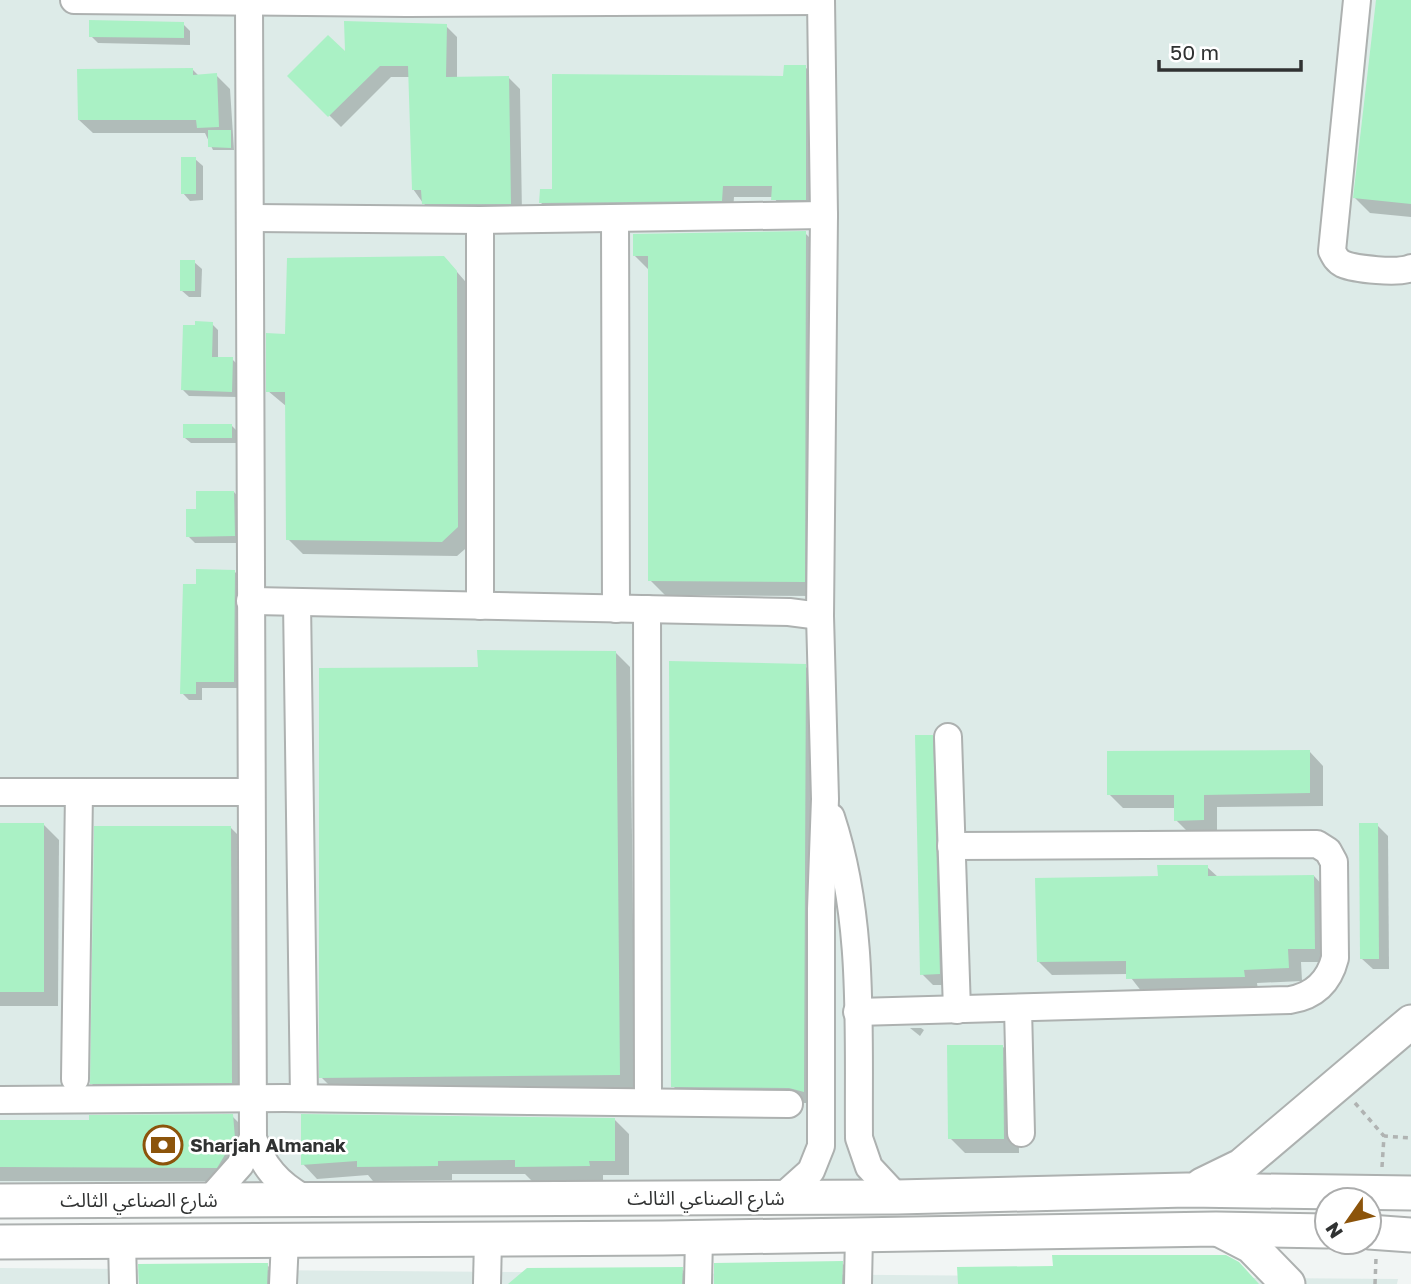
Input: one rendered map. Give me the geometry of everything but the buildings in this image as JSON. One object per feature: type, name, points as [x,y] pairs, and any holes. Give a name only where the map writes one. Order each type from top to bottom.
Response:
[{"type":"main road","points":[[1187,1190],[1241,1166],[1411,1022]]},
{"type":"main road","name":"شارع الصناعي الثالث","points":[[0,1200],[898,1198],[1187,1190],[1411,1193]]},
{"type":"main road","points":[[681,1238],[662,1230],[672,1222],[740,1221],[767,1198]]},
{"type":"main road","name":"شارع الصناعي الثالث","points":[[0,1242],[681,1238],[1216,1229],[1313,1231]]},
{"type":"main road","points":[[1216,1229],[1251,1247],[1288,1284]]},
{"type":"main road","points":[[1383,1233],[1411,1236]]},
{"type":"street","points":[[74,0],[821,1],[824,215],[820,616],[825,799],[821,909],[821,1146],[811,1171],[767,1198]]},
{"type":"street","points":[[1357,0],[1332,251],[1337,260],[1346,265],[1401,272],[1411,268]]},
{"type":"street","points":[[249,2],[253,1138],[258,1153],[277,1180],[304,1198]]},
{"type":"street","points":[[250,218],[480,220],[824,215]]},
{"type":"street","points":[[615,218],[616,608]]},
{"type":"street","points":[[480,220],[480,606]]},
{"type":"street","points":[[250,601],[616,608],[820,616]]},
{"type":"street","points":[[297,602],[304,1098]]},
{"type":"street","points":[[647,609],[648,1102]]},
{"type":"street","points":[[948,737],[957,1010]]},
{"type":"street","points":[[0,792],[251,792]]},
{"type":"street","points":[[75,1079],[79,792]]},
{"type":"street","points":[[825,799],[843,852],[854,922],[859,1138],[869,1167],[898,1198]]},
{"type":"street","points":[[857,1012],[1290,1000],[1311,994],[1328,978],[1335,958],[1332,856],[1323,846],[1311,843],[951,846]]},
{"type":"street","points":[[1018,1008],[1021,1133]]},
{"type":"street","points":[[0,1100],[304,1098],[789,1104]]},
{"type":"street","points":[[209,1199],[240,1165],[253,1138]]},
{"type":"street","points":[[858,1284],[859,1235]]},
{"type":"street","points":[[681,1238],[682,1284]]},
{"type":"street","points":[[681,1238],[698,1284]]},
{"type":"street","points":[[487,1284],[488,1239]]},
{"type":"street","points":[[284,1284],[285,1240]]},
{"type":"street","points":[[122,1241],[123,1284]]},
{"type":"path","points":[[1338,1084],[1384,1136]]},
{"type":"shaded area","points":[[0,0],[1411,0],[1411,1185],[0,1183]]},
{"type":"shaded area","points":[[0,1268],[1398,1279],[1397,1284],[0,1284]]},
{"type":"place","name":"Sharjah Almanak","points":[[163,1145]]}]
